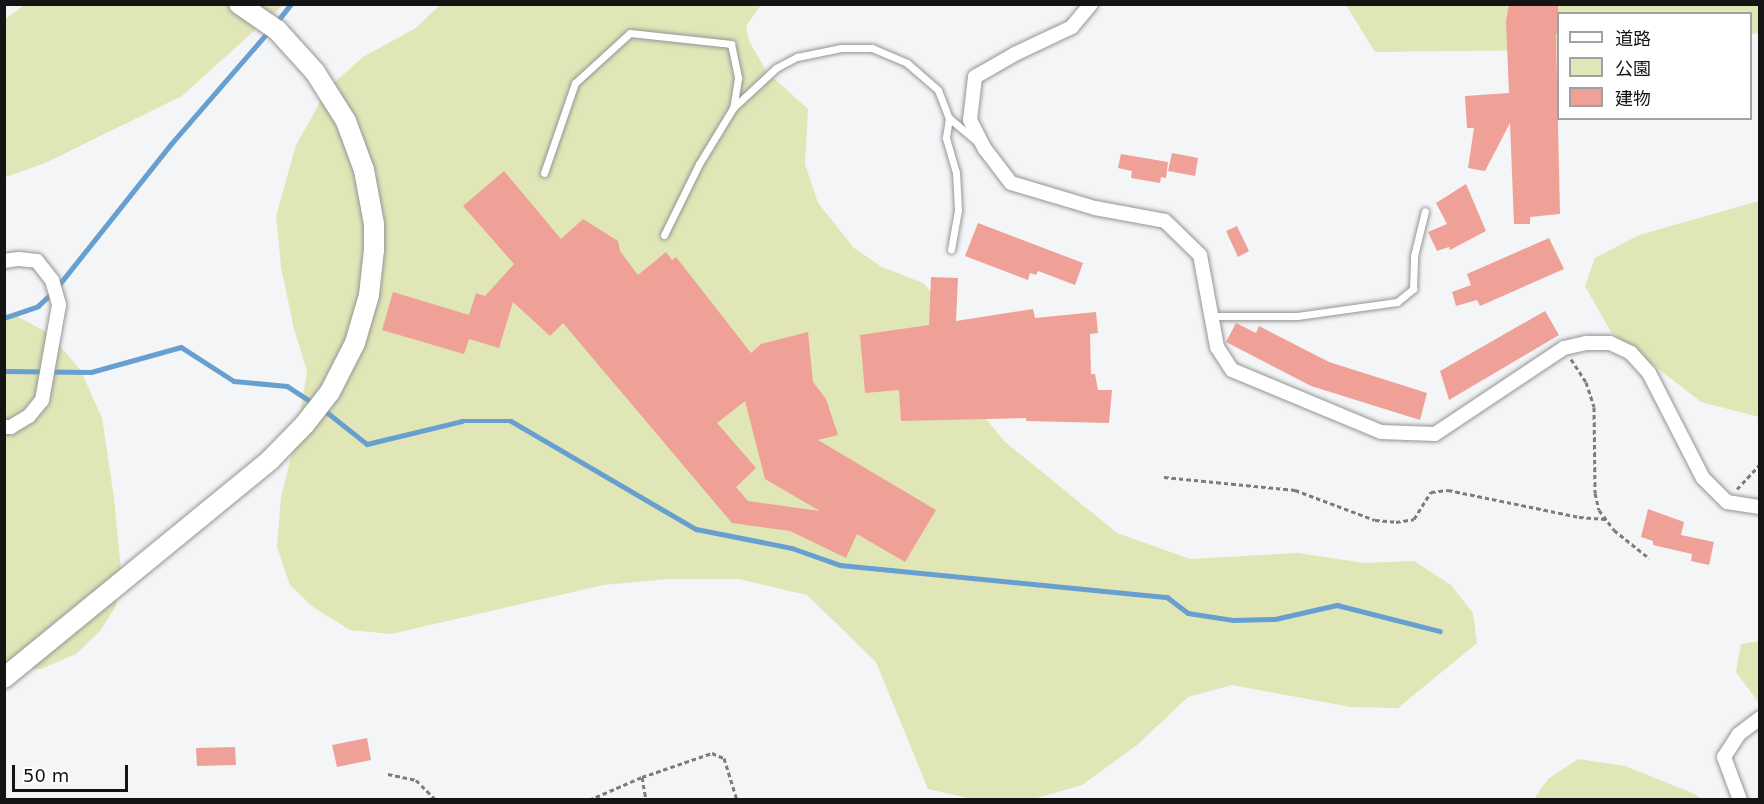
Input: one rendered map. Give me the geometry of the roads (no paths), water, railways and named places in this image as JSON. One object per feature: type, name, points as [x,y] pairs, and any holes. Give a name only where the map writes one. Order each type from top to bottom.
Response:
[{"type":"street","points":[[4,678],[270,460],[305,424],[330,392],[356,343],[369,295],[374,250],[374,225],[364,170],[346,121],[308,64],[277,30],[239,4]]},
{"type":"street","points":[[1091,4],[1072,27],[1015,54],[975,77],[970,120],[985,149],[1011,183],[1095,208],[1165,221],[1200,255],[1217,347],[1232,370],[1381,432],[1435,434],[1564,348],[1586,343],[1610,343],[1631,353],[1649,373],[1703,478],[1726,501],[1760,507]]},
{"type":"street","points":[[4,261],[19,259],[37,261],[52,280],[58,301],[42,400],[29,416],[11,427],[4,427]]},
{"type":"street","points":[[1740,800],[1724,757],[1739,734],[1760,718]]},
{"type":"lane","points":[[543,173],[575,83],[630,33],[731,44],[738,78],[733,108]]},
{"type":"lane","points":[[664,235],[699,164],[733,108],[776,68],[797,57],[841,48],[872,48],[907,63],[938,90],[950,118],[985,149]]},
{"type":"lane","points":[[950,118],[946,138],[957,172],[958,210],[951,249]]},
{"type":"lane","points":[[1210,316],[1297,316],[1396,302],[1413,289],[1414,256],[1425,211]]},
{"type":"waterway","points":[[276,23],[291,4]]},
{"type":"waterway","points":[[58,286],[171,144],[268,32]]},
{"type":"waterway","points":[[4,318],[38,306],[52,293]]},
{"type":"waterway","points":[[4,371],[91,372],[181,347],[234,381],[287,386],[313,403]]},
{"type":"waterway","points":[[323,409],[367,444],[462,421],[511,421],[696,529],[792,548],[840,565],[1167,597],[1188,613],[1233,620],[1275,619],[1337,605],[1440,631]]}]
